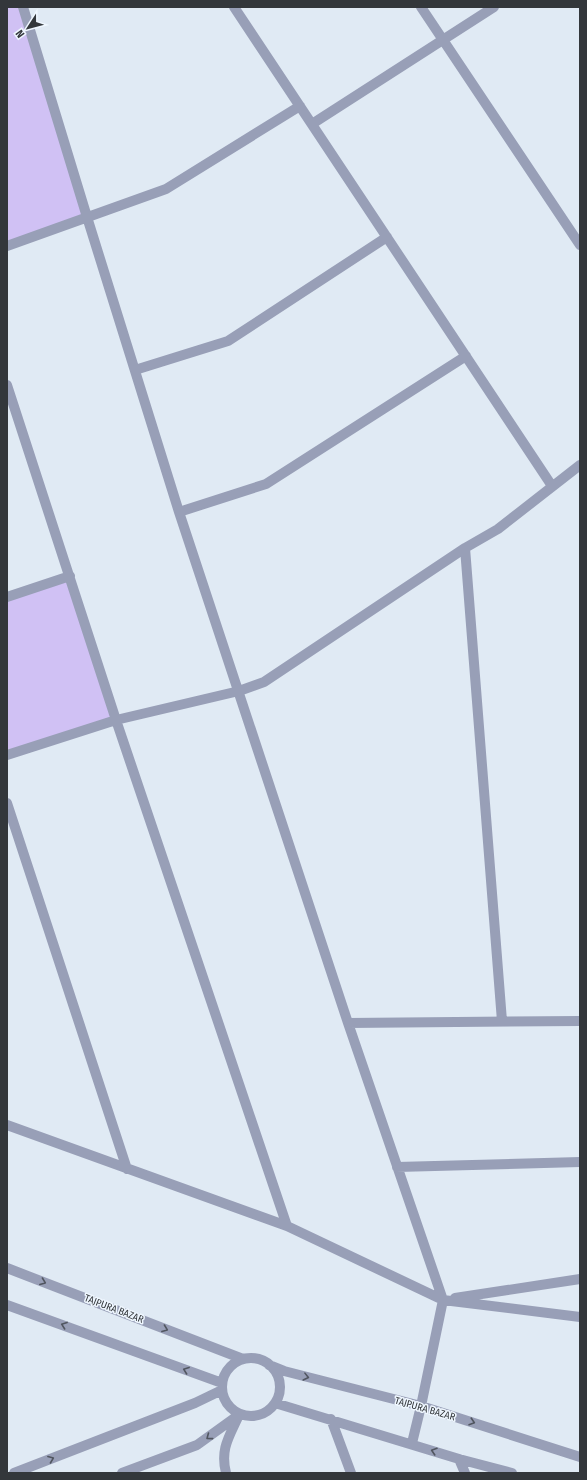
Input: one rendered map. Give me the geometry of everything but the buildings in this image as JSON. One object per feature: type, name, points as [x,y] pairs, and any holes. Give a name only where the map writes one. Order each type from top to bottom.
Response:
[{"type":"street","points":[[23,7],[179,512],[348,1023],[443,1300],[412,1443]]},
{"type":"street","points":[[234,7],[552,486]]},
{"type":"street","points":[[421,7],[580,245]]},
{"type":"street","points":[[312,124],[494,7]]},
{"type":"street","points":[[7,246],[166,189],[300,106]]},
{"type":"street","points":[[134,370],[228,341],[387,237]]},
{"type":"street","points":[[179,512],[266,484],[466,356]]},
{"type":"street","points":[[7,385],[116,720],[287,1226]]},
{"type":"street","points":[[7,755],[116,720],[239,691],[264,682],[465,548],[498,529],[580,465]]},
{"type":"street","points":[[465,548],[502,1021]]},
{"type":"street","points":[[7,597],[70,576]]},
{"type":"street","points":[[7,803],[127,1169]]},
{"type":"street","points":[[348,1023],[580,1021]]},
{"type":"street","points":[[7,1125],[287,1226],[443,1300],[580,1317]]},
{"type":"street","points":[[397,1167],[580,1162]]},
{"type":"street","name":"TAJPURA BAZAR","points":[[7,1268],[243,1359],[253,1358],[261,1360],[284,1371],[421,1406],[580,1457]]},
{"type":"street","points":[[443,1300],[580,1279]]},
{"type":"street","points":[[7,1305],[222,1386]]},
{"type":"street","points":[[243,1359],[236,1362],[229,1368],[222,1386],[226,1401],[234,1411],[240,1414],[249,1416],[259,1415],[268,1410],[275,1403],[279,1393],[280,1383],[276,1373],[269,1365]]},
{"type":"street","points":[[14,1473],[194,1403],[222,1386]]},
{"type":"street","points":[[275,1403],[412,1443],[459,1459],[512,1473]]},
{"type":"street","points":[[122,1473],[197,1445],[240,1414]]},
{"type":"street","points":[[226,1473],[223,1463],[223,1453],[240,1414]]},
{"type":"street","points":[[331,1419],[350,1473]]},
{"type":"street","points":[[459,1459],[465,1473]]},
{"type":"shaded area","points":[[7,7],[23,7],[87,217],[7,246]]},
{"type":"shaded area","points":[[70,576],[116,720],[7,755],[7,597]]}]
